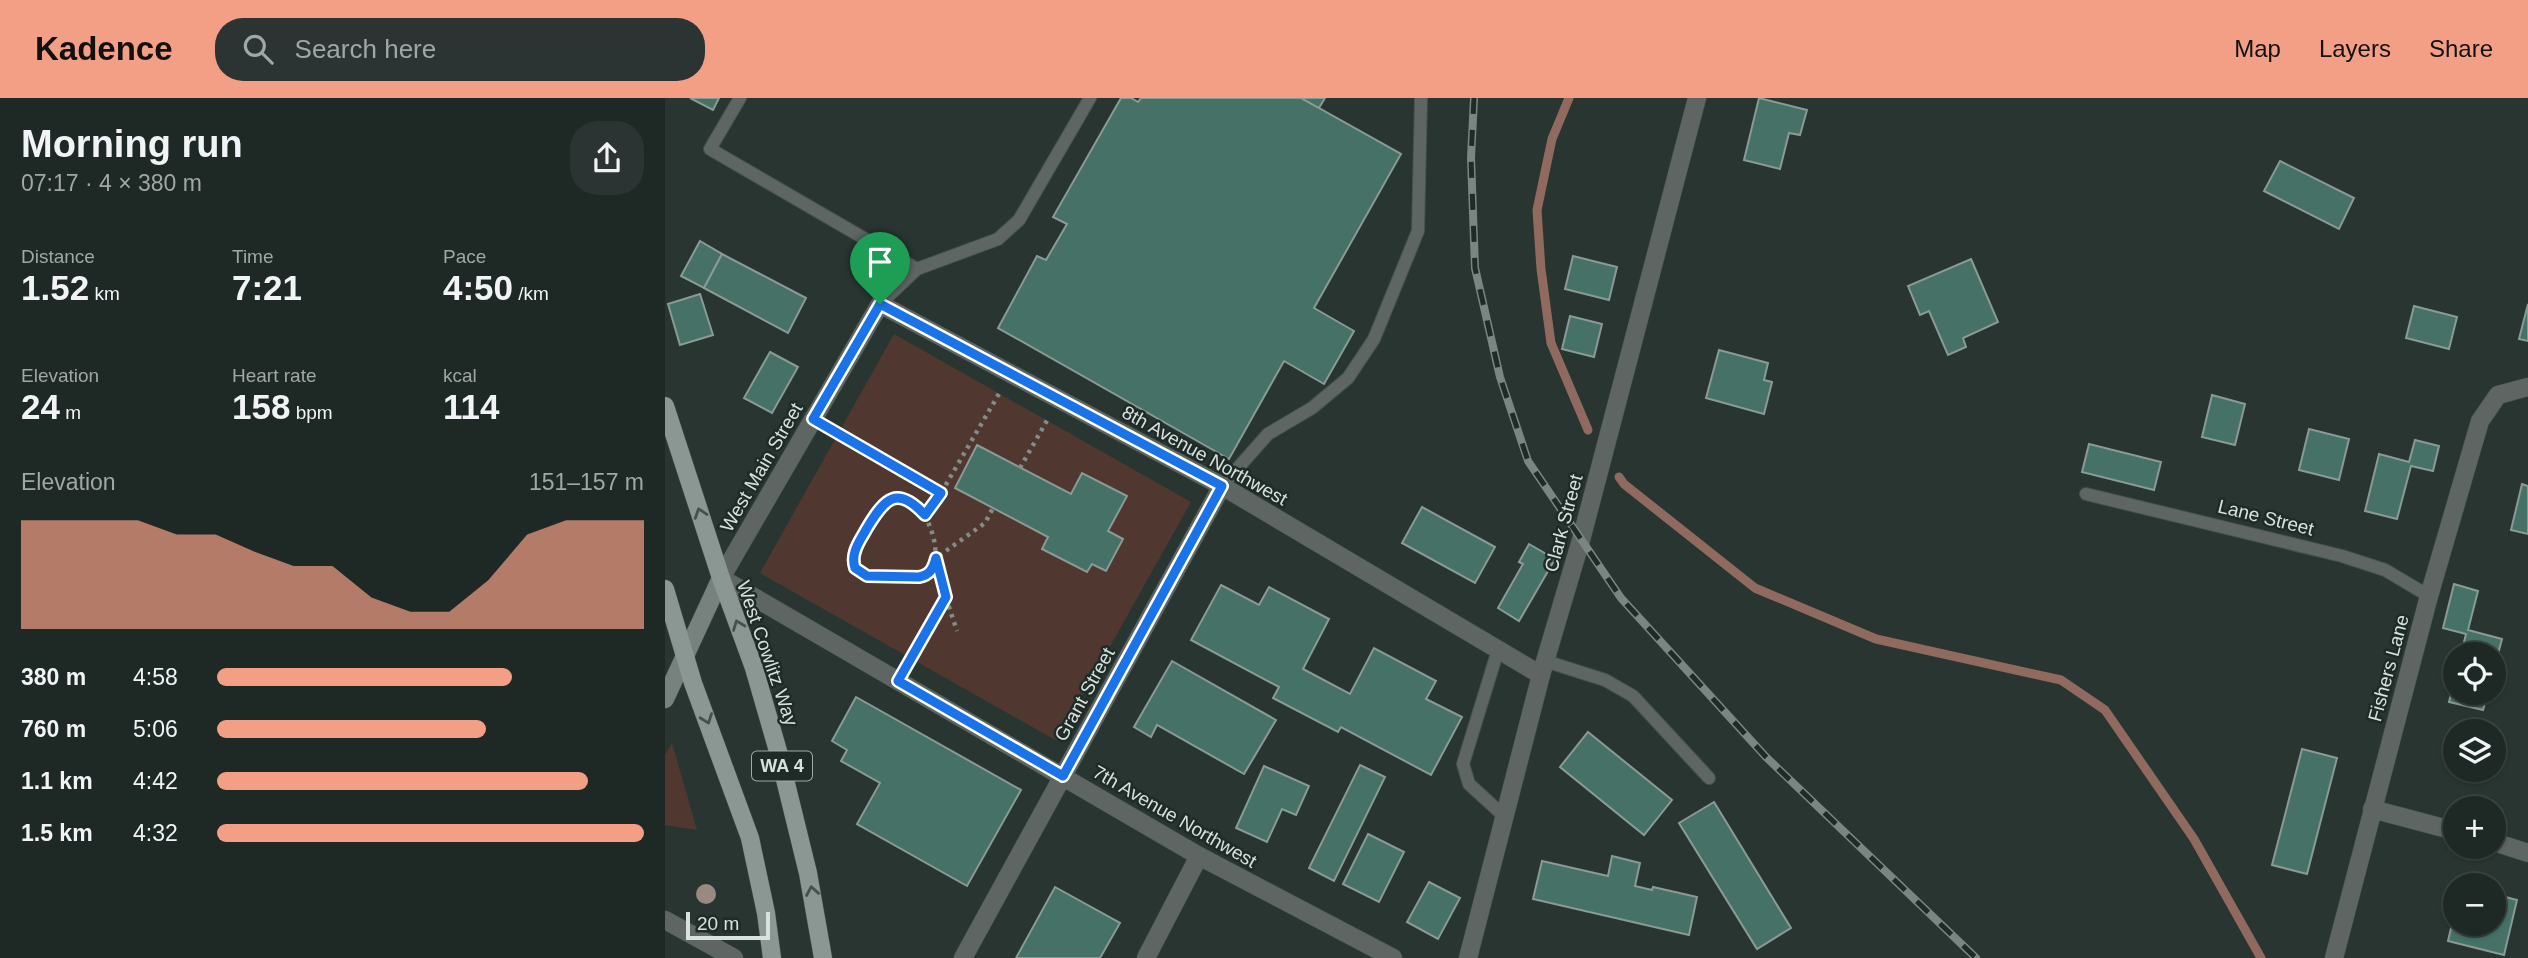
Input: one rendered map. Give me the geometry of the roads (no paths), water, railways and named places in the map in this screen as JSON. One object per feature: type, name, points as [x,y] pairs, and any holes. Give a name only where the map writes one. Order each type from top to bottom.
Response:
[{"type":"main road","name":"West Cowlitz Way","points":[[665,406],[720,578],[754,668],[778,751],[808,873],[824,958]]},
{"type":"main road","name":"WA 4","points":[[665,589],[750,838],[766,913],[772,958]]},
{"type":"street","name":"Clark Street","points":[[1468,958],[1543,668],[1581,540],[1697,98]]},
{"type":"street","name":"8th Avenue Northwest","points":[[880,304],[1222,486],[1498,650],[1543,668]]},
{"type":"street","name":"West Main Street","points":[[665,699],[720,578],[880,304]]},
{"type":"street","name":"Fishers Lane","points":[[2334,958],[2429,596],[2480,421],[2498,395],[2528,387]]},
{"type":"street","name":"Grant Street","points":[[963,958],[1222,486]]},
{"type":"street","name":"7th Avenue Northwest","points":[[720,578],[1199,856],[1393,958]]},
{"type":"street","points":[[665,659],[685,654]]},
{"type":"street","points":[[2372,810],[2443,828]]},
{"type":"street","points":[[2506,846],[2528,853]]},
{"type":"street","points":[[1146,958],[1199,856]]},
{"type":"street","points":[[665,920],[734,958]]},
{"type":"lane","points":[[740,98],[710,149],[917,269]]},
{"type":"lane","points":[[880,304],[917,269],[998,239],[1020,220],[1090,98]]},
{"type":"lane","points":[[1222,486],[1268,434],[1312,408],[1347,378],[1374,339],[1418,231],[1421,98]]},
{"type":"lane","name":"Lane Street","points":[[2086,494],[2342,556],[2385,570],[2429,596]]},
{"type":"lane","points":[[1498,650],[1463,764],[1469,784],[1504,816]]},
{"type":"lane","points":[[1543,668],[1605,680],[1633,696],[1709,778]]},
{"type":"waterway","points":[[1569,98],[1552,139],[1537,210],[1541,269],[1551,343],[1588,430]]},
{"type":"waterway","points":[[1619,477],[1624,484],[1755,588],[1876,639],[2061,680],[2105,710],[2194,839],[2261,958]]},
{"type":"railway","points":[[1474,98],[1471,158],[1475,268],[1500,377],[1528,461],[1621,598],[1766,757],[1976,958]]}]
